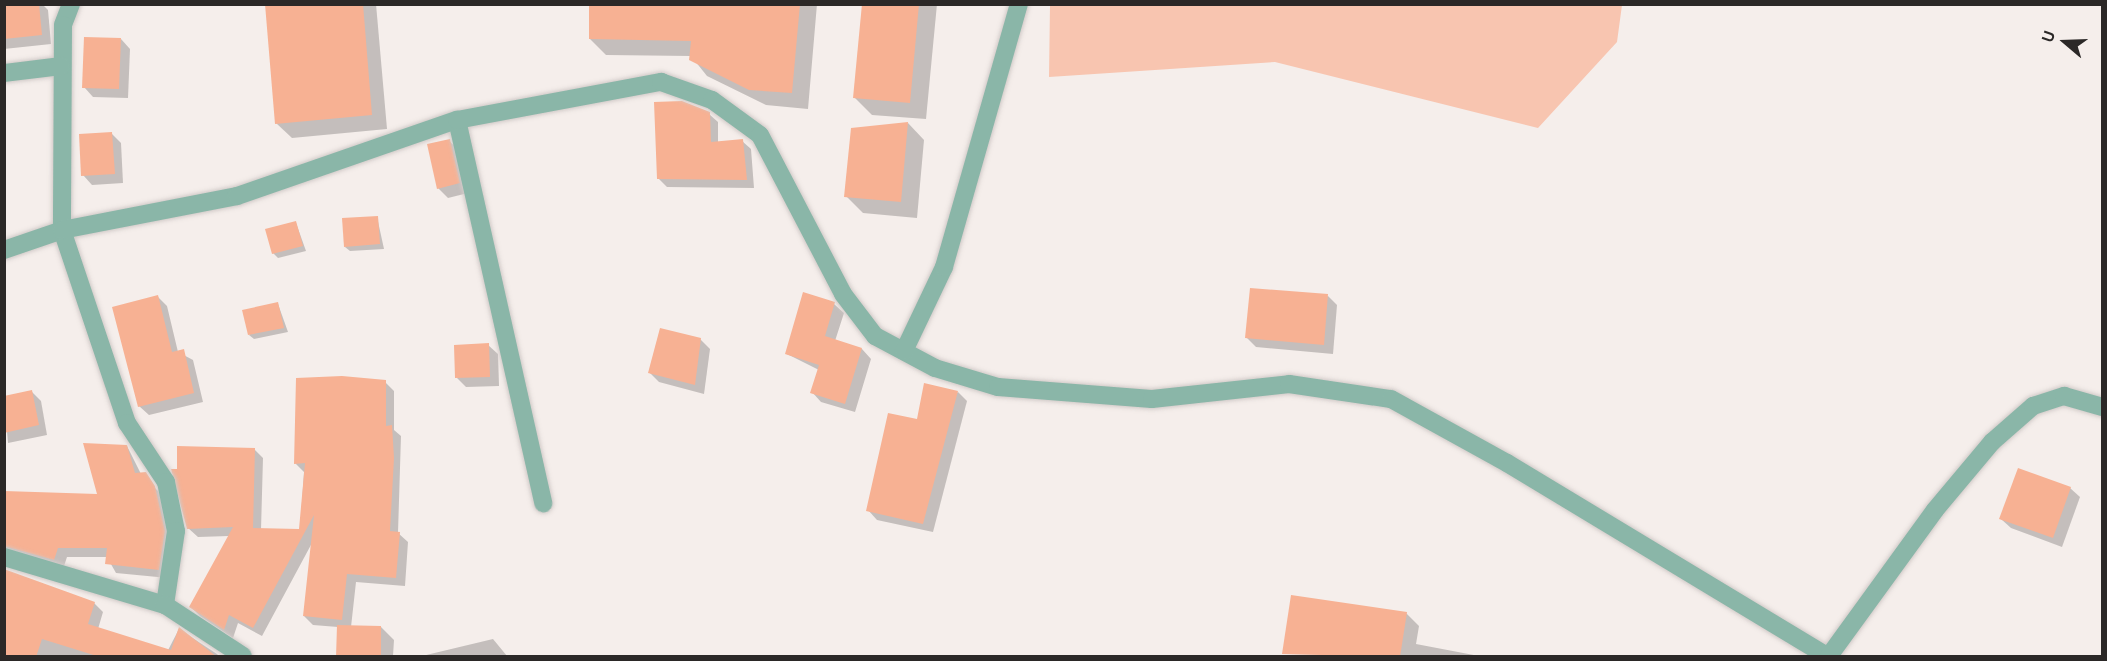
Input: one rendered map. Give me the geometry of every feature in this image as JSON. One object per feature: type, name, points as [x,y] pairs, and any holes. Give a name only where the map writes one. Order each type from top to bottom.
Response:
[{"type":"street","points":[[71,4],[63,25],[62,230],[127,423],[166,482],[176,531],[165,605]]},
{"type":"street","points":[[904,351],[944,267],[1019,4]]},
{"type":"street","points":[[4,73],[62,66]]},
{"type":"street","points":[[4,250],[62,230],[237,196],[457,120],[661,82],[712,99],[760,135],[843,294],[875,336],[935,368],[998,387],[1152,399],[1289,384],[1391,399],[1507,463],[1828,657],[1992,442],[2032,406],[2064,396],[2103,407]]},
{"type":"street","points":[[457,120],[543,503]]},
{"type":"street","points":[[4,556],[165,605],[243,657]]},
{"type":"shaded area","points":[[1050,4],[1622,5],[1617,42],[1538,128],[1275,62],[1049,77]]},
{"type":"building","points":[[4,4],[39,4],[42,35],[4,39]]},
{"type":"building","points":[[265,4],[363,4],[372,115],[275,124]]},
{"type":"building","points":[[589,4],[800,4],[792,93],[749,90],[689,60],[691,41],[589,39]]},
{"type":"building","points":[[862,4],[919,4],[910,103],[853,98]]},
{"type":"building","points":[[84,37],[121,38],[119,89],[82,88]]},
{"type":"building","points":[[682,101],[710,112],[711,142],[743,139],[747,180],[657,179],[654,102]]},
{"type":"building","points":[[908,122],[901,202],[844,197],[851,128]]},
{"type":"building","points":[[112,132],[115,174],[81,176],[79,134]]},
{"type":"building","points":[[450,139],[460,183],[437,189],[427,144]]},
{"type":"building","points":[[378,216],[380,244],[344,247],[342,218]]},
{"type":"building","points":[[296,221],[303,246],[272,254],[265,229]]},
{"type":"building","points":[[1250,288],[1328,294],[1324,345],[1245,338]]},
{"type":"building","points":[[803,292],[835,302],[825,336],[862,348],[845,404],[810,393],[819,365],[785,354]]},
{"type":"building","points":[[158,295],[172,352],[184,349],[194,393],[138,407],[112,307]]},
{"type":"building","points":[[278,302],[284,328],[248,335],[242,310]]},
{"type":"building","points":[[660,328],[701,338],[695,385],[648,373]]},
{"type":"building","points":[[489,343],[490,377],[455,378],[454,345]]},
{"type":"building","points":[[342,376],[386,380],[386,426],[392,425],[394,458],[390,531],[400,532],[396,578],[347,574],[342,620],[303,616],[314,515],[253,628],[229,615],[224,630],[189,607],[233,527],[187,529],[171,469],[177,469],[177,446],[255,448],[253,528],[299,529],[305,463],[294,464],[296,378]]},
{"type":"building","points":[[924,383],[958,391],[923,524],[866,511],[888,413],[917,419]]},
{"type":"building","points":[[32,390],[39,425],[4,433],[4,396]]},
{"type":"building","points":[[83,443],[127,445],[135,473],[146,472],[155,486],[165,531],[159,570],[105,564],[107,548],[58,548],[54,560],[4,546],[4,491],[97,494]]},
{"type":"building","points":[[2018,468],[2071,487],[2053,538],[1999,519]]},
{"type":"building","points":[[4,569],[95,602],[88,624],[171,650],[179,627],[217,657],[100,657],[42,639],[36,657],[4,657]]},
{"type":"building","points":[[1291,595],[1407,612],[1400,657],[1282,654]]},
{"type":"building","points":[[337,625],[381,626],[381,657],[336,657]]}]
